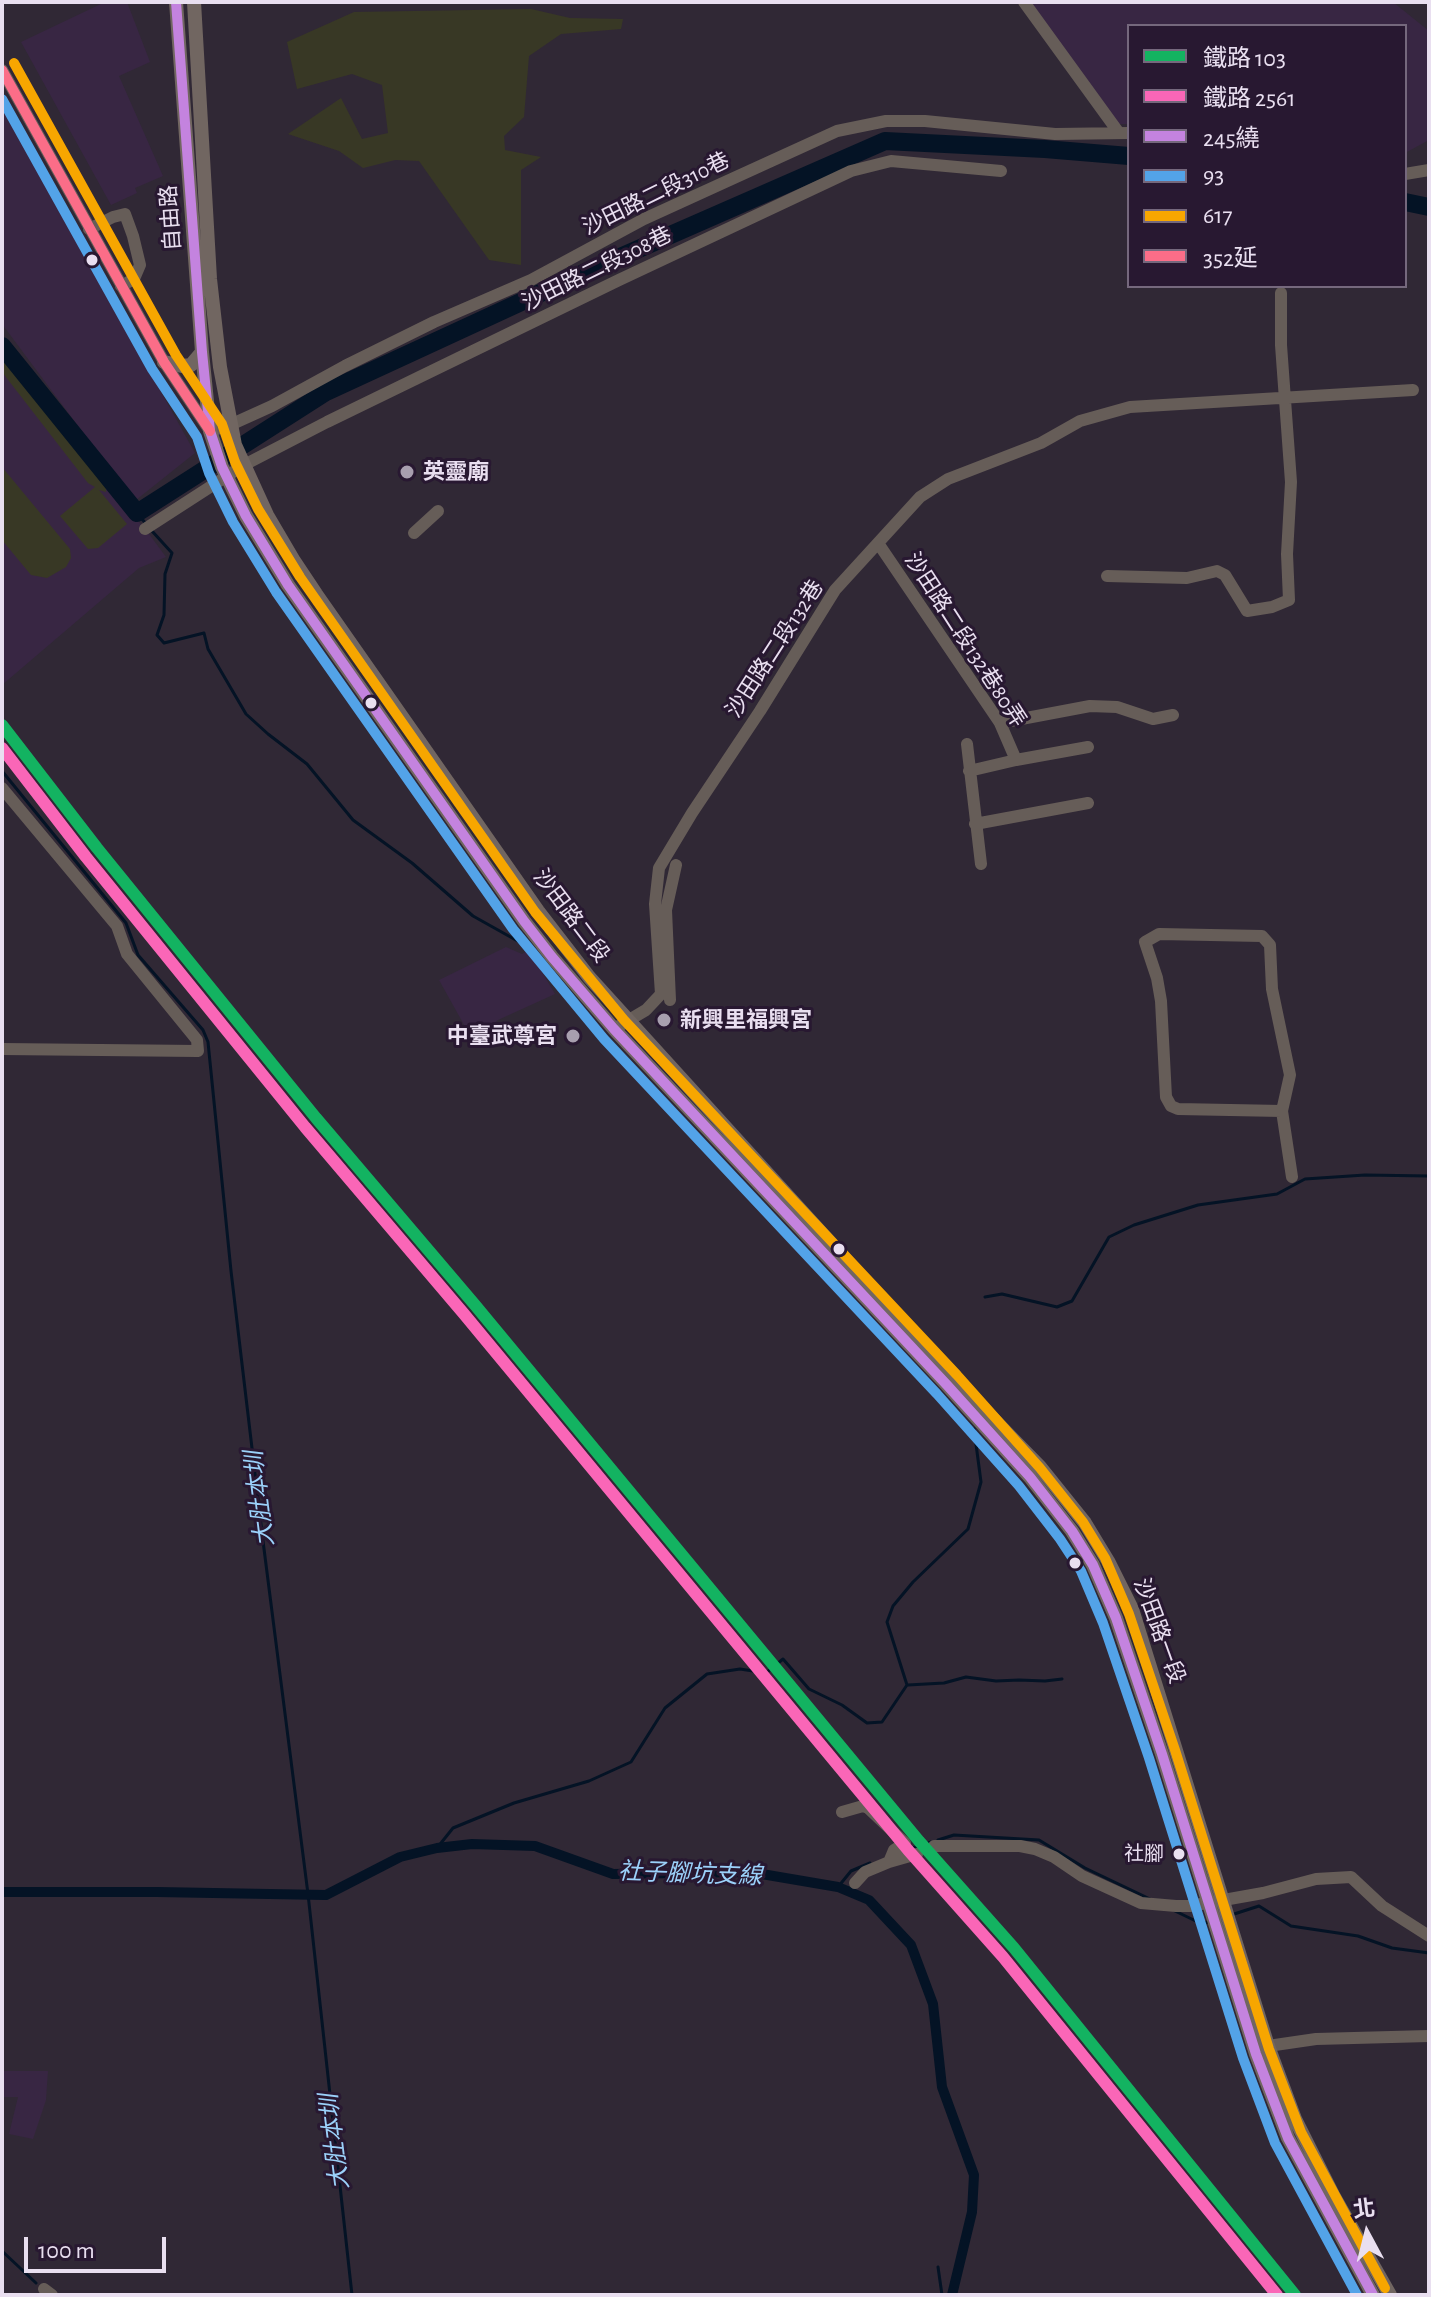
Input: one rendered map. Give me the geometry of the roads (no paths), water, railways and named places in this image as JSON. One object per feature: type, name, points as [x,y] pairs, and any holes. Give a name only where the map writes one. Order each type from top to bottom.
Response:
[{"type":"main road","name":"自由路","points":[[176,2],[210,431]]},
{"type":"main road","name":"自由路","points":[[194,2],[210,279],[230,425]]},
{"type":"main road","points":[[164,362],[191,365],[202,352]]},
{"type":"main road","name":"沙田路二段","points":[[230,425],[267,515],[294,561],[538,911],[628,1022],[950,1382]]},
{"type":"main road","name":"沙田路二段","points":[[210,431],[224,471],[246,516],[306,611],[524,921],[614,1029],[950,1382]]},
{"type":"main road","name":"沙田路一段","points":[[950,1382],[1030,1477],[1072,1531],[1093,1565],[1116,1618],[1224,1928]]},
{"type":"main road","points":[[1224,1928],[1295,2119],[1333,2195],[1390,2295]]},
{"type":"main road","points":[[1224,1928],[1256,2054],[1288,2138],[1373,2295]]},
{"type":"street","points":[[1024,2],[1124,133]]},
{"type":"street","name":"沙田路二段","points":[[2,70],[164,362],[210,431]]},
{"type":"street","name":"沙田路二段310巷","points":[[210,431],[272,406],[434,322],[531,280],[644,219],[837,131],[886,121],[925,121],[1055,134],[1124,133]]},
{"type":"street","name":"沙田路二段308巷","points":[[145,529],[224,471],[240,455],[327,422],[851,171],[891,161],[1001,171]]},
{"type":"street","points":[[1407,174],[1429,170]]},
{"type":"street","points":[[89,229],[125,214],[140,265],[134,279],[121,286]]},
{"type":"street","points":[[1107,576],[1187,578],[1217,571],[1225,575],[1247,611],[1272,607],[1289,600],[1287,554],[1291,482],[1281,293]]},
{"type":"street","name":"沙田路二段132巷","points":[[614,1029],[646,1010],[661,994],[655,904],[659,868],[835,590],[920,497],[948,479],[1041,443],[1080,421],[1130,407],[1413,390]]},
{"type":"street","points":[[414,533],[438,511]]},
{"type":"street","name":"沙田路二段132巷80弄","points":[[878,543],[1000,723],[1016,760]]},
{"type":"street","points":[[1000,723],[1090,706],[1117,707],[1153,719],[1173,715]]},
{"type":"street","points":[[967,744],[981,864]]},
{"type":"street","name":"沙田路二段132巷80弄","points":[[969,771],[1088,747]]},
{"type":"street","points":[[2,788],[117,926],[127,954],[197,1040],[198,1051],[2,1049]]},
{"type":"street","points":[[975,824],[1088,803]]},
{"type":"street","points":[[670,1000],[666,910],[676,865]]},
{"type":"street","points":[[1282,1111],[1178,1109],[1171,1106],[1166,1097],[1161,1001],[1145,942],[1159,934],[1262,936],[1270,945],[1272,989],[1290,1075],[1282,1111],[1292,1177]]},
{"type":"street","points":[[842,1812],[863,1806],[868,1808],[905,1843],[894,1850],[889,1862]]},
{"type":"street","points":[[934,1846],[1020,1846],[1035,1849],[1054,1857],[1082,1876],[1141,1903],[1190,1906],[1263,1893],[1316,1879],[1351,1877],[1382,1906],[1429,1936]]},
{"type":"street","points":[[855,1883],[865,1872],[917,1854]]},
{"type":"street","points":[[1268,2046],[1316,2039],[1429,2036]]},
{"type":"waterway","points":[[2,346],[137,513],[326,392],[586,272],[885,141],[1127,156]]},
{"type":"waterway","points":[[1407,202],[1429,207]]},
{"type":"waterway","points":[[137,513],[147,525]]},
{"type":"waterway","points":[[152,531],[172,553],[165,574],[164,615],[157,635],[164,643],[204,633],[208,649],[246,714],[307,764],[353,820],[412,863],[473,916],[523,944]]},
{"type":"waterway","name":"大肚本圳","points":[[2,771],[126,923],[138,955],[203,1030],[208,1042],[231,1271],[308,1894],[352,2295]]},
{"type":"waterway","points":[[985,1297],[1002,1294],[1057,1307],[1072,1301],[1109,1237],[1134,1225],[1198,1205],[1277,1194],[1305,1179],[1365,1175],[1429,1176]]},
{"type":"waterway","points":[[437,1848],[453,1828],[514,1803],[589,1781],[631,1762],[665,1708],[707,1674],[740,1669],[766,1673],[783,1659],[809,1689],[842,1705],[867,1723],[882,1722],[907,1685],[887,1622],[893,1606],[913,1582],[968,1529],[981,1482],[974,1429]]},
{"type":"waterway","points":[[908,1685],[944,1683],[966,1677],[996,1681],[1062,1679]]},
{"type":"waterway","points":[[938,1840],[954,1835],[1039,1840],[1085,1868],[1150,1899]]},
{"type":"waterway","points":[[900,1852],[931,1842]]},
{"type":"waterway","name":"社子腳坑支線","points":[[2,1892],[326,1895],[400,1857],[472,1844],[535,1846],[613,1874],[750,1872],[838,1887],[869,1900],[911,1945],[933,2004],[942,2087],[974,2175],[972,2212],[952,2295]]},
{"type":"waterway","points":[[838,1887],[851,1871],[870,1863]]},
{"type":"waterway","points":[[1231,1915],[1259,1906],[1291,1926],[1358,1936],[1392,1948],[1429,1953]]},
{"type":"waterway","points":[[1175,1911],[1202,1924],[1208,1922]]},
{"type":"waterway","points":[[2,2251],[36,2283]]},
{"type":"waterway","points":[[938,2267],[942,2295]]},
{"type":"rail line","name":"103","points":[[2,725],[97,848],[316,1118],[919,1841],[1014,1948],[1295,2295]]},
{"type":"rail line","name":"2561","points":[[2,748],[86,857],[305,1127],[908,1850],[1003,1957],[1277,2295]]},
{"type":"place","name":"英靈廟","points":[[407,472]]},
{"type":"place","name":"新興里福興宮","points":[[664,1020]]},
{"type":"place","name":"中臺武尊宮","points":[[573,1036]]},
{"type":"place","name":"社腳","points":[[1179,1854]]}]
